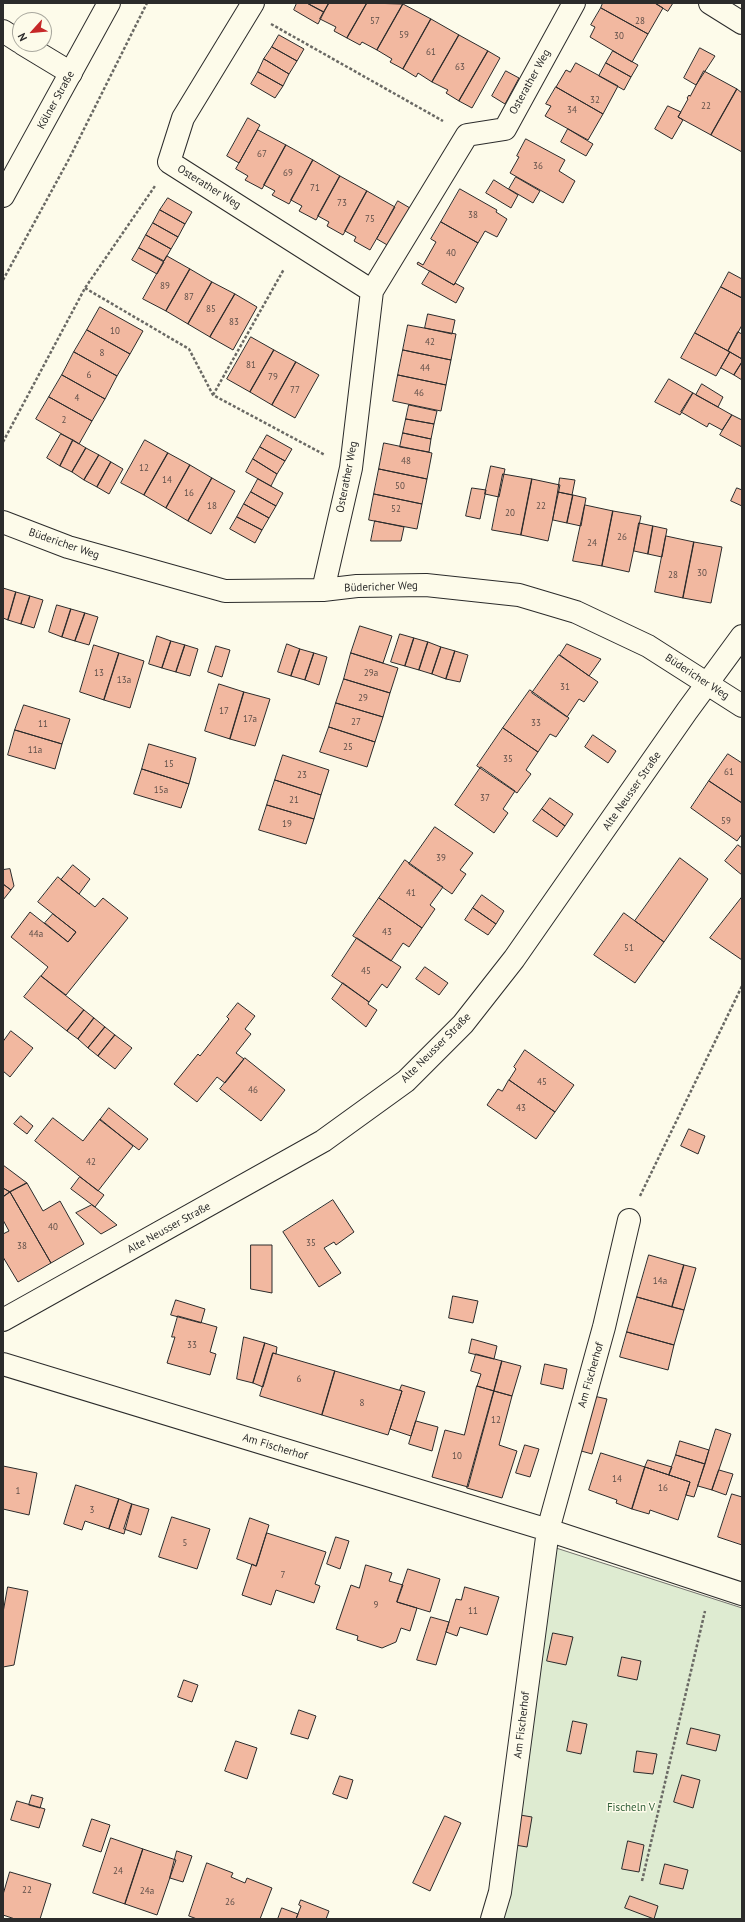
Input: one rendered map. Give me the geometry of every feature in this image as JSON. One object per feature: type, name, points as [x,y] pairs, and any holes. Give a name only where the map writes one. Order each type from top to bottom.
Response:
[{"type":"street","name":"Kölner Straße","points":[[3,196],[109,3]]},
{"type":"street","name":"Osterather Weg","points":[[323,590],[351,468],[372,291],[468,136],[505,129],[574,3]]},
{"type":"street","points":[[710,3],[742,23]]},
{"type":"street","name":"Osterather Weg","points":[[251,7],[183,118],[170,162],[372,291]]},
{"type":"street","points":[[3,31],[12,37]]},
{"type":"street","points":[[36,52],[71,73]]},
{"type":"street","name":"Büdericher Weg","points":[[3,522],[68,547],[225,591],[323,590],[357,586],[426,585],[519,595],[584,615],[648,646],[742,706]]},
{"type":"street","name":"Alte Neusser Straße","points":[[3,1320],[323,1141],[406,1081],[463,1024],[514,959],[707,683],[742,636]]},
{"type":"street","name":"Am Fischerhof","points":[[492,1919],[500,1892],[548,1530],[604,1327],[629,1220]]},
{"type":"street","name":"Am Fischerhof","points":[[3,1364],[548,1530],[742,1594]]},
{"type":"path","points":[[3,280],[69,159],[147,3]]},
{"type":"path","points":[[251,7],[468,136]]},
{"type":"path","points":[[3,442],[85,288],[155,187],[170,162]]},
{"type":"path","points":[[213,395],[299,244]]},
{"type":"path","points":[[85,288],[189,349],[213,395],[351,468]]},
{"type":"path","points":[[629,1220],[742,986]]},
{"type":"path","points":[[642,1881],[712,1584]]},
{"type":"green space","name":"Fischeln V","points":[[553,1547],[742,1608],[742,1919],[502,1919]]},
{"type":"building","points":[[297,3],[307,3],[324,12],[318,24],[294,10]]},
{"type":"building","points":[[307,3],[329,3],[324,12]]},
{"type":"building","points":[[329,3],[367,3],[347,38],[334,31],[336,27],[320,19]]},
{"type":"building","points":[[367,3],[403,4],[377,50],[362,42],[360,45],[347,38]]},
{"type":"building","points":[[603,3],[655,3],[663,8],[648,34],[601,8]]},
{"type":"building","points":[[655,3],[673,3],[668,11]]},
{"type":"building","points":[[403,4],[431,19],[403,69],[390,62],[392,59],[377,50]]},
{"type":"building","points":[[601,8],[648,34],[632,62],[590,37],[595,27],[591,25]]},
{"type":"building","points":[[431,19],[459,35],[432,82],[418,73],[416,77],[403,69]]},
{"type":"building","points":[[279,35],[304,49],[297,61],[272,47]]},
{"type":"building","points":[[459,35],[488,51],[459,101],[446,93],[448,90],[432,82]]},
{"type":"building","points":[[272,47],[297,61],[289,74],[264,59]]},
{"type":"building","points":[[700,48],[715,56],[696,85],[684,78]]},
{"type":"building","points":[[488,51],[500,58],[472,108],[459,101]]},
{"type":"building","points":[[613,51],[638,65],[631,77],[606,63]]},
{"type":"building","points":[[264,59],[289,74],[283,86],[258,72]]},
{"type":"building","points":[[576,63],[618,86],[603,114],[556,87],[566,70],[570,72]]},
{"type":"building","points":[[606,63],[631,77],[624,90],[599,76]]},
{"type":"building","points":[[506,71],[519,78],[505,104],[492,96]]},
{"type":"building","points":[[704,71],[737,89],[711,135],[678,117],[688,99],[687,98],[689,95],[690,96]]},
{"type":"building","points":[[258,72],[283,86],[275,98],[251,84]]},
{"type":"building","points":[[556,87],[603,114],[588,140],[545,116],[551,106],[546,104]]},
{"type":"building","points":[[737,89],[742,93],[742,152],[711,135]]},
{"type":"building","points":[[668,106],[681,112],[678,117],[683,120],[672,139],[655,129]]},
{"type":"building","points":[[248,118],[260,125],[239,163],[227,156]]},
{"type":"building","points":[[568,129],[593,144],[586,156],[561,142]]},
{"type":"building","points":[[258,130],[286,145],[262,189],[245,180],[248,176],[236,169]]},
{"type":"building","points":[[526,139],[565,160],[559,171],[575,181],[563,203],[510,173],[519,157],[517,156]]},
{"type":"building","points":[[286,145],[313,160],[289,204],[272,195],[275,191],[264,185]]},
{"type":"building","points":[[313,160],[340,176],[316,220],[299,211],[302,206],[291,200]]},
{"type":"building","points":[[340,176],[367,191],[343,235],[327,226],[329,222],[318,216]]},
{"type":"building","points":[[516,177],[540,191],[533,203],[509,189]]},
{"type":"building","points":[[494,180],[518,195],[511,208],[486,193]]},
{"type":"building","points":[[460,189],[497,210],[496,212],[507,219],[497,237],[485,231],[478,243],[441,222]]},
{"type":"building","points":[[367,191],[395,207],[370,250],[354,241],[356,237],[345,231]]},
{"type":"building","points":[[168,198],[192,212],[185,224],[160,210]]},
{"type":"building","points":[[398,201],[410,208],[389,246],[377,239]]},
{"type":"building","points":[[160,210],[185,224],[178,237],[153,223]]},
{"type":"building","points":[[441,222],[478,243],[454,285],[417,264],[418,262],[423,265],[436,242],[431,239]]},
{"type":"building","points":[[153,223],[178,237],[171,249],[146,235]]},
{"type":"building","points":[[146,235],[171,249],[164,261],[139,248]]},
{"type":"building","points":[[139,248],[164,262],[157,274],[132,260]]},
{"type":"building","points":[[167,256],[190,269],[166,311],[143,299]]},
{"type":"building","points":[[190,269],[212,282],[188,324],[166,311]]},
{"type":"building","points":[[430,271],[454,285],[455,283],[464,288],[456,303],[422,284]]},
{"type":"building","points":[[729,272],[742,279],[742,298],[721,287]]},
{"type":"building","points":[[212,282],[235,294],[210,337],[188,324]]},
{"type":"building","points":[[721,287],[742,298],[742,325],[728,351],[695,333]]},
{"type":"building","points":[[235,294],[257,307],[233,350],[210,337]]},
{"type":"building","points":[[100,307],[143,331],[130,354],[87,330]]},
{"type":"building","points":[[428,314],[455,320],[452,334],[425,328]]},
{"type":"building","points":[[408,325],[456,334],[451,360],[403,350]]},
{"type":"building","points":[[87,330],[130,354],[117,376],[74,352]]},
{"type":"building","points":[[738,332],[742,334],[742,359],[728,351]]},
{"type":"building","points":[[695,333],[730,352],[716,376],[681,358]]},
{"type":"building","points":[[251,337],[274,350],[250,392],[227,379]]},
{"type":"building","points":[[274,350],[296,362],[272,405],[250,392]]},
{"type":"building","points":[[403,350],[451,360],[446,385],[398,375]]},
{"type":"building","points":[[74,352],[117,376],[105,399],[62,375]]},
{"type":"building","points":[[730,352],[742,359],[742,362],[734,375],[721,368]]},
{"type":"building","points":[[296,362],[319,375],[295,418],[272,405]]},
{"type":"building","points":[[742,362],[742,380],[734,375]]},
{"type":"building","points":[[62,375],[105,399],[92,421],[49,397]]},
{"type":"building","points":[[398,375],[446,385],[441,411],[393,401]]},
{"type":"building","points":[[669,379],[693,393],[680,415],[655,402]]},
{"type":"building","points":[[702,384],[723,397],[718,407],[696,395]]},
{"type":"building","points":[[693,393],[732,415],[722,430],[709,423],[707,427],[681,412]]},
{"type":"building","points":[[49,397],[92,421],[79,444],[36,419]]},
{"type":"building","points":[[409,405],[437,411],[434,424],[406,419]]},
{"type":"building","points":[[732,415],[742,420],[742,447],[720,435]]},
{"type":"building","points":[[406,419],[434,424],[431,439],[403,433]]},
{"type":"building","points":[[403,433],[431,439],[429,452],[400,447]]},
{"type":"building","points":[[61,434],[73,440],[60,466],[47,458]]},
{"type":"building","points":[[267,435],[292,449],[285,461],[260,447]]},
{"type":"building","points":[[73,440],[86,448],[72,472],[60,466]]},
{"type":"building","points":[[145,440],[168,453],[144,495],[121,483]]},
{"type":"building","points":[[384,443],[432,453],[427,479],[379,469]]},
{"type":"building","points":[[260,447],[285,461],[277,474],[253,459]]},
{"type":"building","points":[[86,448],[99,455],[84,480],[72,472]]},
{"type":"building","points":[[168,453],[190,465],[166,508],[144,495]]},
{"type":"building","points":[[99,455],[111,462],[97,487],[84,480]]},
{"type":"building","points":[[253,459],[277,474],[271,486],[246,472]]},
{"type":"building","points":[[111,462],[123,469],[109,494],[97,487]]},
{"type":"building","points":[[190,465],[212,478],[188,521],[166,508]]},
{"type":"building","points":[[491,466],[505,469],[499,497],[485,494]]},
{"type":"building","points":[[379,469],[427,479],[422,504],[374,494]]},
{"type":"building","points":[[503,474],[532,479],[521,535],[492,530]]},
{"type":"building","points":[[212,478],[235,491],[211,534],[188,521]]},
{"type":"building","points":[[560,478],[575,480],[572,495],[558,492]]},
{"type":"building","points":[[258,479],[283,493],[276,506],[251,492]]},
{"type":"building","points":[[532,479],[560,485],[548,541],[521,535]]},
{"type":"building","points":[[472,488],[486,490],[480,519],[466,516]]},
{"type":"building","points":[[737,488],[742,490],[742,506],[731,501]]},
{"type":"building","points":[[251,492],[276,506],[269,518],[244,504]]},
{"type":"building","points":[[558,492],[573,495],[567,523],[553,520]]},
{"type":"building","points":[[374,494],[422,504],[417,529],[369,520]]},
{"type":"building","points":[[573,495],[586,498],[581,526],[567,523]]},
{"type":"building","points":[[244,504],[269,518],[262,530],[237,517]]},
{"type":"building","points":[[585,505],[613,511],[602,566],[573,561]]},
{"type":"building","points":[[613,511],[641,516],[629,572],[602,566]]},
{"type":"building","points":[[237,517],[262,530],[255,543],[230,529]]},
{"type":"building","points":[[375,521],[404,527],[401,541],[371,541]]},
{"type":"building","points":[[639,523],[653,526],[648,554],[634,551]]},
{"type":"building","points":[[653,526],[667,529],[662,557],[648,554]]},
{"type":"building","points":[[666,536],[694,542],[683,598],[655,592]]},
{"type":"building","points":[[694,542],[722,547],[711,603],[683,598]]},
{"type":"building","points":[[3,588],[16,592],[8,620],[3,618]]},
{"type":"building","points":[[16,592],[30,596],[21,624],[8,620]]},
{"type":"building","points":[[30,596],[43,600],[34,628],[21,624]]},
{"type":"building","points":[[57,605],[71,609],[62,637],[49,632]]},
{"type":"building","points":[[71,609],[85,613],[75,641],[62,637]]},
{"type":"building","points":[[85,613],[98,617],[89,645],[75,641]]},
{"type":"building","points":[[360,626],[392,636],[383,663],[351,653]]},
{"type":"building","points":[[400,634],[414,638],[405,666],[391,662]]},
{"type":"building","points":[[157,636],[171,641],[162,668],[149,664]]},
{"type":"building","points":[[414,638],[428,642],[419,670],[405,666]]},
{"type":"building","points":[[171,641],[185,645],[176,672],[162,668]]},
{"type":"building","points":[[428,642],[441,647],[432,674],[419,670]]},
{"type":"building","points":[[287,644],[300,649],[291,676],[278,672]]},
{"type":"building","points":[[567,644],[601,659],[589,676],[560,655]]},
{"type":"building","points":[[94,645],[119,653],[104,700],[80,692]]},
{"type":"building","points":[[185,645],[198,649],[190,676],[176,672]]},
{"type":"building","points":[[216,646],[230,650],[222,677],[208,672]]},
{"type":"building","points":[[441,647],[455,651],[446,679],[432,674]]},
{"type":"building","points":[[300,649],[314,653],[305,680],[291,676]]},
{"type":"building","points":[[455,651],[468,655],[460,682],[446,679]]},
{"type":"building","points":[[119,653],[144,661],[130,708],[104,700]]},
{"type":"building","points":[[314,653],[327,657],[319,685],[305,680]]},
{"type":"building","points":[[351,653],[398,668],[390,693],[344,679]]},
{"type":"building","points":[[559,655],[598,682],[584,702],[579,699],[567,717],[532,693]]},
{"type":"building","points":[[344,679],[390,693],[383,717],[336,703]]},
{"type":"building","points":[[219,684],[244,692],[230,739],[205,731]]},
{"type":"building","points":[[530,690],[569,718],[556,737],[550,734],[538,752],[503,728]]},
{"type":"building","points":[[244,692],[270,699],[255,746],[230,739]]},
{"type":"building","points":[[336,703],[383,717],[375,742],[329,727]]},
{"type":"building","points":[[24,705],[70,719],[62,744],[15,730]]},
{"type":"building","points":[[329,727],[375,742],[367,767],[320,752]]},
{"type":"building","points":[[503,728],[538,752],[526,770],[531,774],[517,793],[477,766]]},
{"type":"building","points":[[15,730],[62,744],[55,769],[8,755]]},
{"type":"building","points":[[593,735],[616,751],[608,763],[585,747]]},
{"type":"building","points":[[149,744],[196,758],[189,784],[142,769]]},
{"type":"building","points":[[728,754],[742,763],[742,803],[709,781]]},
{"type":"building","points":[[283,755],[329,770],[321,795],[275,780]]},
{"type":"building","points":[[481,767],[515,791],[503,809],[508,813],[494,833],[455,805]]},
{"type":"building","points":[[142,769],[189,784],[181,808],[134,794]]},
{"type":"building","points":[[275,780],[321,795],[314,819],[267,805]]},
{"type":"building","points":[[709,781],[742,803],[742,834],[737,841],[691,808]]},
{"type":"building","points":[[550,798],[573,814],[565,826],[542,809]]},
{"type":"building","points":[[267,805],[314,819],[306,844],[259,830]]},
{"type":"building","points":[[542,809],[565,826],[557,837],[533,821]]},
{"type":"building","points":[[435,827],[473,853],[460,870],[466,874],[452,894],[409,864]]},
{"type":"building","points":[[738,845],[742,848],[742,875],[725,861]]},
{"type":"building","points":[[680,858],[708,879],[664,942],[635,921]]},
{"type":"building","points":[[405,860],[443,887],[430,905],[435,909],[422,928],[379,898]]},
{"type":"building","points":[[73,865],[90,879],[79,894],[61,880]]},
{"type":"building","points":[[10,869],[14,886],[11,890],[3,884],[3,870]]},
{"type":"building","points":[[58,877],[95,907],[103,898],[128,918],[66,995],[41,976],[48,967],[11,937],[30,912],[68,942],[76,932],[38,902]]},
{"type":"building","points":[[3,884],[11,890],[3,900]]},
{"type":"building","points":[[482,895],[504,911],[496,924],[473,908]]},
{"type":"building","points":[[742,897],[742,960],[710,938]]},
{"type":"building","points":[[379,898],[422,928],[409,947],[403,943],[391,961],[353,936]]},
{"type":"building","points":[[473,908],[496,924],[488,935],[465,920]]},
{"type":"building","points":[[624,913],[664,942],[635,983],[594,955]]},
{"type":"building","points":[[53,914],[76,932],[68,942],[45,923]]},
{"type":"building","points":[[357,938],[401,967],[387,988],[382,984],[369,1002],[332,976]]},
{"type":"building","points":[[425,967],[448,983],[439,995],[416,979]]},
{"type":"building","points":[[41,976],[84,1010],[67,1031],[24,997]]},
{"type":"building","points":[[343,983],[369,1002],[368,1004],[377,1010],[366,1027],[332,999]]},
{"type":"building","points":[[238,1003],[255,1016],[245,1029],[251,1034],[236,1053],[244,1059],[225,1083],[217,1077],[197,1102],[174,1084],[198,1054],[200,1056],[229,1019],[227,1017]]},
{"type":"building","points":[[84,1010],[94,1018],[78,1039],[67,1031]]},
{"type":"building","points":[[94,1018],[105,1027],[88,1048],[78,1039]]},
{"type":"building","points":[[105,1027],[115,1035],[98,1056],[88,1048]]},
{"type":"building","points":[[11,1031],[33,1048],[10,1077],[3,1071],[3,1042]]},
{"type":"building","points":[[115,1035],[132,1048],[115,1069],[98,1056]]},
{"type":"building","points":[[525,1050],[574,1085],[555,1112],[509,1080],[516,1069],[514,1067]]},
{"type":"building","points":[[245,1058],[285,1090],[261,1121],[220,1089]]},
{"type":"building","points":[[509,1080],[555,1112],[536,1139],[487,1105],[498,1089],[502,1091]]},
{"type":"building","points":[[109,1108],[148,1139],[139,1150],[100,1120]]},
{"type":"building","points":[[21,1116],[33,1126],[27,1134],[14,1124]]},
{"type":"building","points":[[53,1118],[83,1141],[100,1119],[133,1146],[98,1191],[35,1141]]},
{"type":"building","points":[[689,1129],[705,1136],[698,1154],[681,1146]]},
{"type":"building","points":[[3,1165],[27,1183],[10,1192],[3,1188]]},
{"type":"building","points":[[80,1177],[104,1195],[95,1207],[71,1189]]},
{"type":"building","points":[[27,1183],[43,1211],[60,1201],[84,1244],[51,1263],[10,1192]]},
{"type":"building","points":[[3,1188],[10,1192],[3,1197]]},
{"type":"building","points":[[10,1192],[51,1263],[18,1282],[3,1257],[3,1234],[9,1231],[3,1220],[3,1197]]},
{"type":"building","points":[[333,1200],[354,1232],[336,1245],[334,1242],[324,1248],[341,1273],[319,1287],[283,1232]]},
{"type":"building","points":[[92,1205],[117,1225],[101,1234],[76,1213]]},
{"type":"building","points":[[251,1245],[272,1245],[272,1293],[251,1289]]},
{"type":"building","points":[[649,1255],[684,1265],[672,1307],[637,1297]]},
{"type":"building","points":[[684,1265],[696,1268],[684,1310],[672,1307]]},
{"type":"building","points":[[453,1296],[478,1301],[473,1323],[449,1318]]},
{"type":"building","points":[[637,1297],[684,1310],[674,1345],[627,1332]]},
{"type":"building","points":[[176,1300],[205,1309],[201,1323],[171,1315]]},
{"type":"building","points":[[178,1316],[217,1327],[210,1352],[216,1354],[210,1375],[167,1363],[175,1337],[172,1337]]},
{"type":"building","points":[[627,1332],[674,1345],[668,1370],[620,1357]]},
{"type":"building","points":[[244,1337],[265,1343],[253,1383],[237,1379]]},
{"type":"building","points":[[472,1339],[497,1346],[494,1359],[469,1353]]},
{"type":"building","points":[[265,1343],[277,1347],[276,1354],[273,1353],[263,1387],[253,1383]]},
{"type":"building","points":[[273,1353],[335,1371],[322,1415],[260,1396]]},
{"type":"building","points":[[476,1354],[502,1361],[494,1391],[477,1386],[481,1374],[471,1371]]},
{"type":"building","points":[[502,1361],[521,1366],[512,1396],[494,1391]]},
{"type":"building","points":[[545,1364],[567,1369],[563,1389],[541,1384]]},
{"type":"building","points":[[335,1371],[402,1391],[388,1435],[322,1415]]},
{"type":"building","points":[[402,1385],[425,1392],[411,1436],[390,1429],[402,1391],[400,1390]]},
{"type":"building","points":[[477,1386],[494,1391],[468,1487],[432,1477],[445,1430],[464,1435]]},
{"type":"building","points":[[494,1391],[512,1396],[499,1445],[517,1451],[502,1498],[467,1488]]},
{"type":"building","points":[[589,1395],[607,1399],[592,1454],[574,1449]]},
{"type":"building","points":[[416,1421],[438,1427],[432,1451],[409,1444]]},
{"type":"building","points":[[716,1429],[731,1434],[712,1490],[698,1486]]},
{"type":"building","points":[[680,1441],[709,1450],[705,1464],[676,1455]]},
{"type":"building","points":[[525,1445],[539,1449],[530,1477],[516,1473]]},
{"type":"building","points":[[601,1453],[645,1467],[632,1509],[616,1503],[617,1500],[589,1490]]},
{"type":"building","points":[[676,1455],[705,1464],[694,1497],[686,1495],[690,1482],[669,1475]]},
{"type":"building","points":[[648,1460],[672,1467],[669,1475],[645,1467]]},
{"type":"building","points":[[3,1466],[37,1473],[29,1515],[3,1509]]},
{"type":"building","points":[[645,1467],[690,1482],[678,1520],[650,1510],[649,1514],[632,1509]]},
{"type":"building","points":[[719,1470],[733,1474],[726,1495],[712,1490]]},
{"type":"building","points":[[76,1485],[119,1499],[109,1529],[85,1521],[82,1530],[64,1524]]},
{"type":"building","points":[[732,1494],[742,1497],[742,1545],[718,1537]]},
{"type":"building","points":[[119,1499],[132,1504],[124,1534],[109,1529]]},
{"type":"building","points":[[132,1504],[149,1509],[141,1535],[124,1529]]},
{"type":"building","points":[[172,1517],[210,1529],[197,1569],[159,1557]]},
{"type":"building","points":[[250,1518],[269,1525],[256,1566],[237,1559]]},
{"type":"building","points":[[267,1533],[326,1552],[315,1584],[320,1586],[314,1603],[276,1590],[271,1605],[242,1595],[252,1564],[256,1566]]},
{"type":"building","points":[[336,1537],[349,1541],[340,1569],[327,1564]]},
{"type":"building","points":[[366,1565],[392,1573],[389,1581],[403,1585],[397,1602],[417,1608],[410,1631],[401,1628],[396,1642],[382,1648],[357,1640],[358,1636],[336,1629],[351,1585],[359,1588]]},
{"type":"building","points":[[408,1569],[440,1579],[430,1612],[397,1602]]},
{"type":"building","points":[[8,1587],[28,1591],[14,1665],[3,1667],[3,1613]]},
{"type":"building","points":[[465,1587],[499,1597],[487,1635],[460,1627],[457,1636],[446,1632],[456,1599],[461,1600]]},
{"type":"building","points":[[431,1617],[449,1622],[436,1665],[417,1660]]},
{"type":"building","points":[[553,1633],[573,1637],[566,1665],[547,1661]]},
{"type":"building","points":[[622,1657],[641,1661],[637,1680],[618,1676]]},
{"type":"building","points":[[184,1680],[198,1685],[192,1702],[178,1697]]},
{"type":"building","points":[[299,1710],[316,1716],[308,1739],[291,1734]]},
{"type":"building","points":[[573,1721],[587,1724],[581,1754],[567,1751]]},
{"type":"building","points":[[691,1728],[720,1735],[716,1751],[687,1744]]},
{"type":"building","points":[[236,1741],[257,1748],[247,1779],[225,1771]]},
{"type":"building","points":[[637,1751],[657,1754],[653,1774],[634,1772]]},
{"type":"building","points":[[682,1775],[700,1780],[693,1808],[674,1802]]},
{"type":"building","points":[[340,1776],[353,1780],[347,1799],[333,1794]]},
{"type":"building","points":[[32,1795],[43,1798],[40,1808],[29,1805]]},
{"type":"building","points":[[17,1801],[45,1809],[39,1828],[11,1820]]},
{"type":"building","points":[[520,1815],[532,1817],[527,1847],[515,1845]]},
{"type":"building","points":[[445,1816],[461,1823],[430,1891],[413,1883]]},
{"type":"building","points":[[92,1819],[110,1825],[101,1852],[83,1846]]},
{"type":"building","points":[[111,1838],[143,1849],[125,1904],[93,1893]]},
{"type":"building","points":[[628,1841],[644,1845],[639,1872],[622,1869]]},
{"type":"building","points":[[143,1849],[176,1860],[157,1915],[125,1904]]},
{"type":"building","points":[[177,1851],[192,1856],[183,1882],[170,1878]]},
{"type":"building","points":[[207,1863],[233,1873],[231,1877],[245,1883],[247,1878],[272,1888],[260,1919],[197,1919],[189,1916]]},
{"type":"building","points":[[665,1864],[688,1870],[683,1889],[660,1884]]},
{"type":"building","points":[[10,1872],[51,1884],[40,1919],[15,1919],[3,1915],[3,1895]]},
{"type":"building","points":[[630,1896],[658,1906],[654,1919],[625,1908]]},
{"type":"building","points":[[301,1900],[329,1911],[326,1919],[296,1919],[301,1906],[299,1905]]},
{"type":"building","points":[[282,1908],[298,1914],[296,1919],[278,1919]]}]
